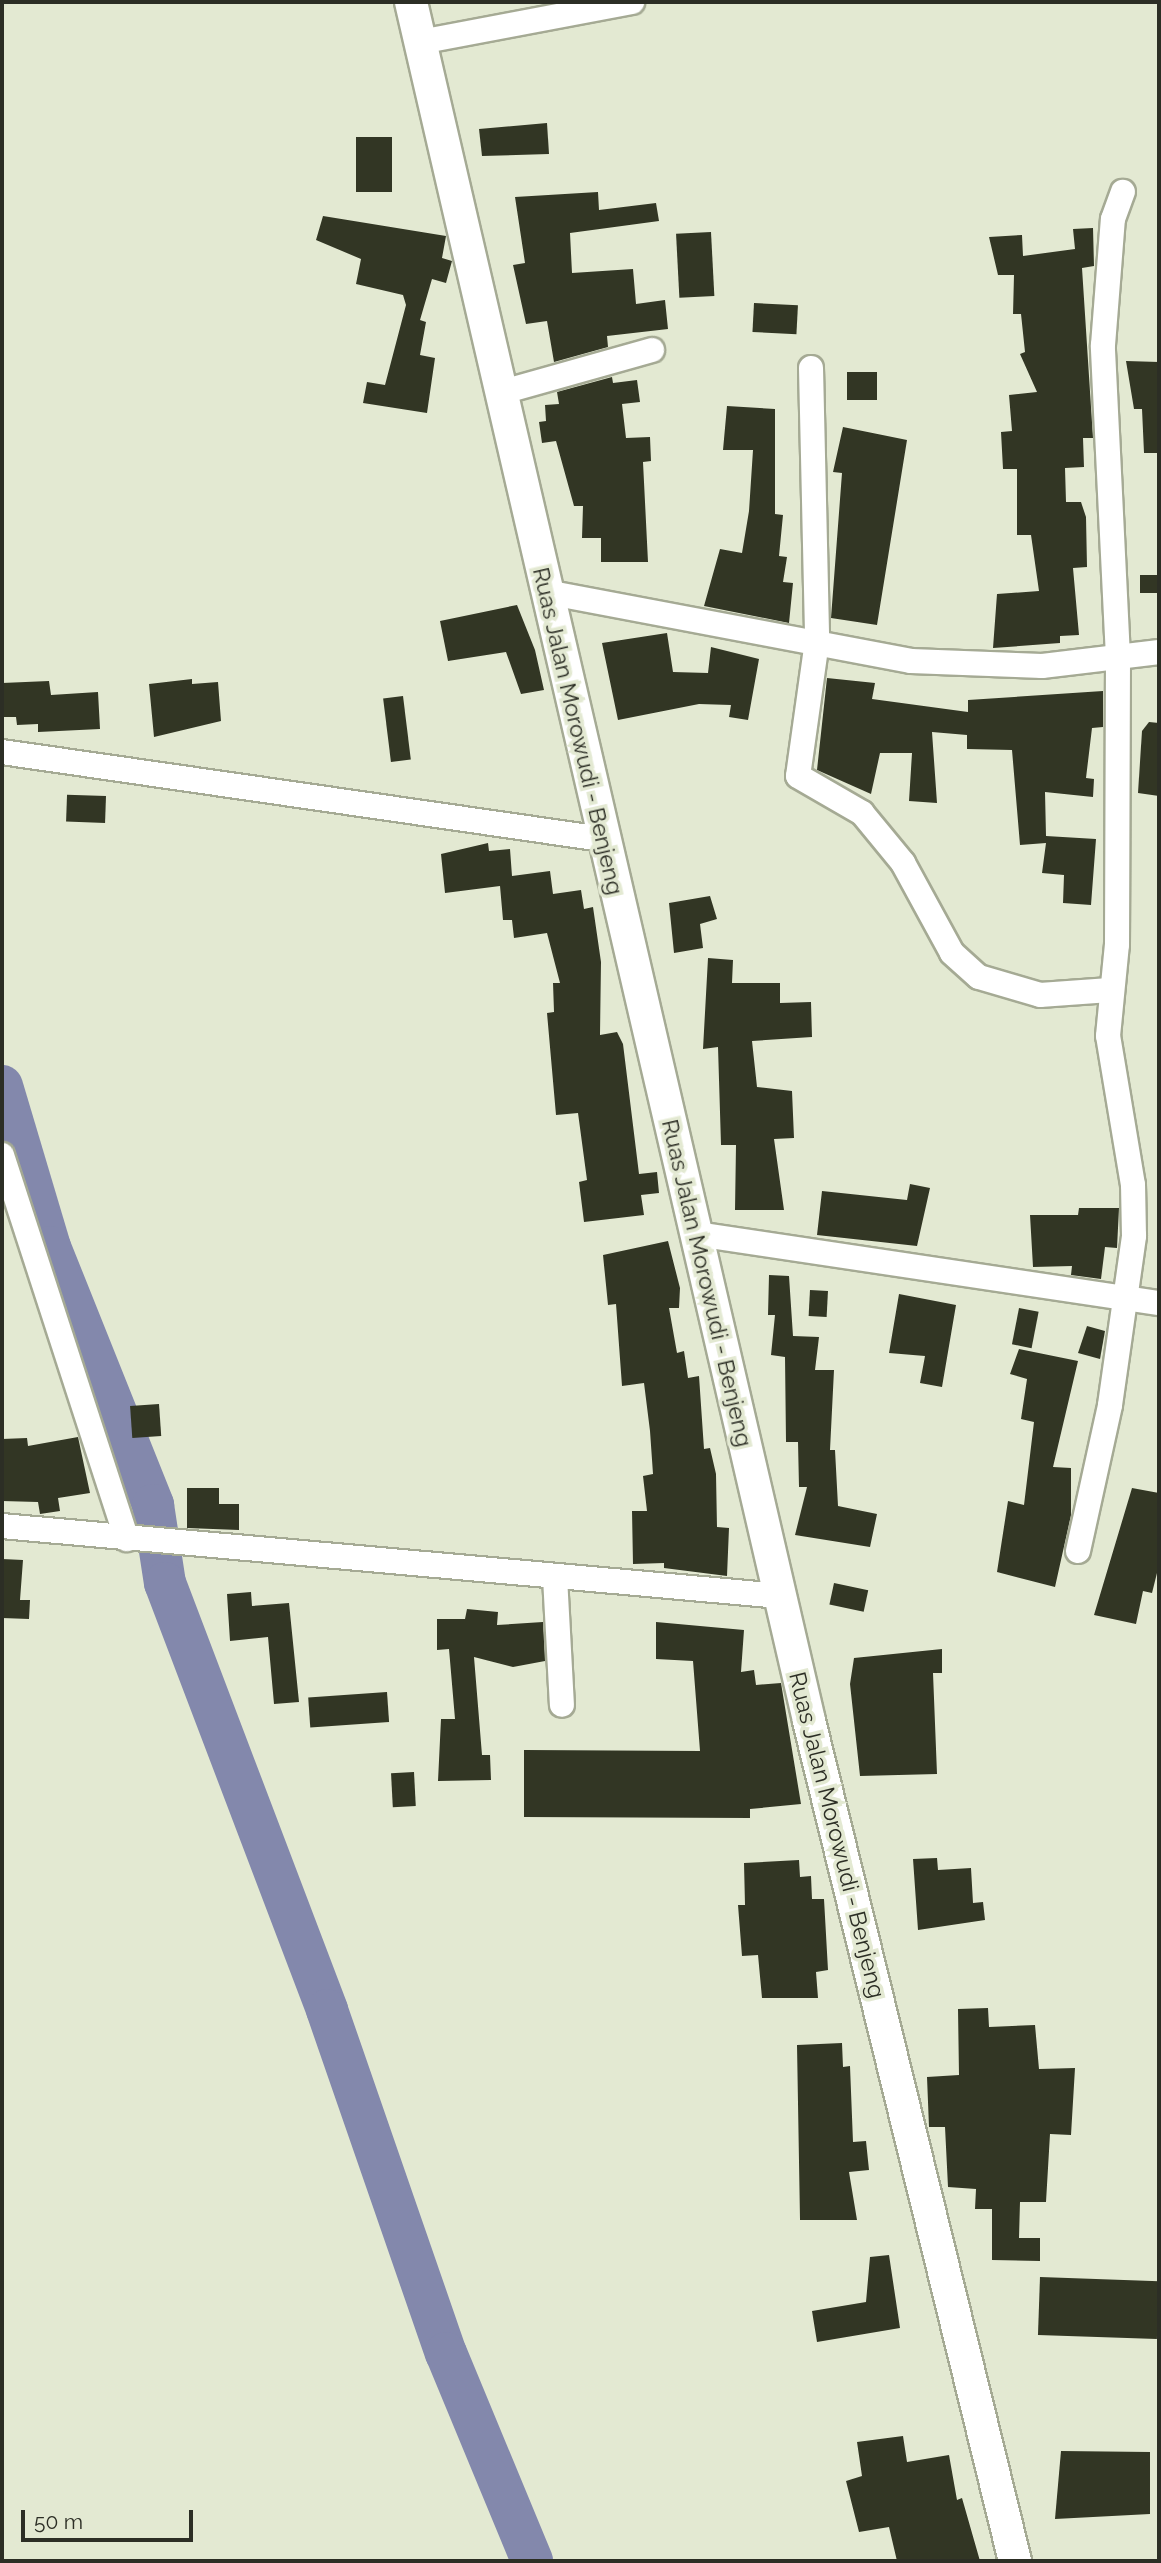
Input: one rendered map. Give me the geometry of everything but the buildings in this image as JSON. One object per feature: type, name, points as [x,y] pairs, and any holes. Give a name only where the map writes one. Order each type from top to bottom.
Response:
[{"type":"main road","name":"Ruas Jalan Morowudi - Benjeng","points":[[411,2],[499,393],[779,1596],[1015,2561]]},
{"type":"street","points":[[421,42],[632,2]]},
{"type":"street","points":[[1078,1551],[1127,1300],[1133,1185],[1112,1083],[1110,990],[1116,945],[1118,657],[1103,345],[1114,219],[1124,192]]},
{"type":"street","points":[[499,393],[652,350]]},
{"type":"street","points":[[811,369],[817,641],[798,776],[862,813],[903,863],[953,953],[979,977],[1040,995],[1110,990]]},
{"type":"street","points":[[546,592],[977,667],[1159,652]]},
{"type":"street","points":[[2,752],[602,839]]},
{"type":"street","points":[[2,1155],[127,1539]]},
{"type":"street","points":[[696,1234],[1159,1303]]},
{"type":"street","points":[[2,1526],[779,1596]]},
{"type":"street","points":[[555,1577],[562,1705]]},
{"type":"waterway","points":[[2,1086],[50,1247],[153,1505],[165,1583],[327,2010],[446,2353],[532,2561]]}]
